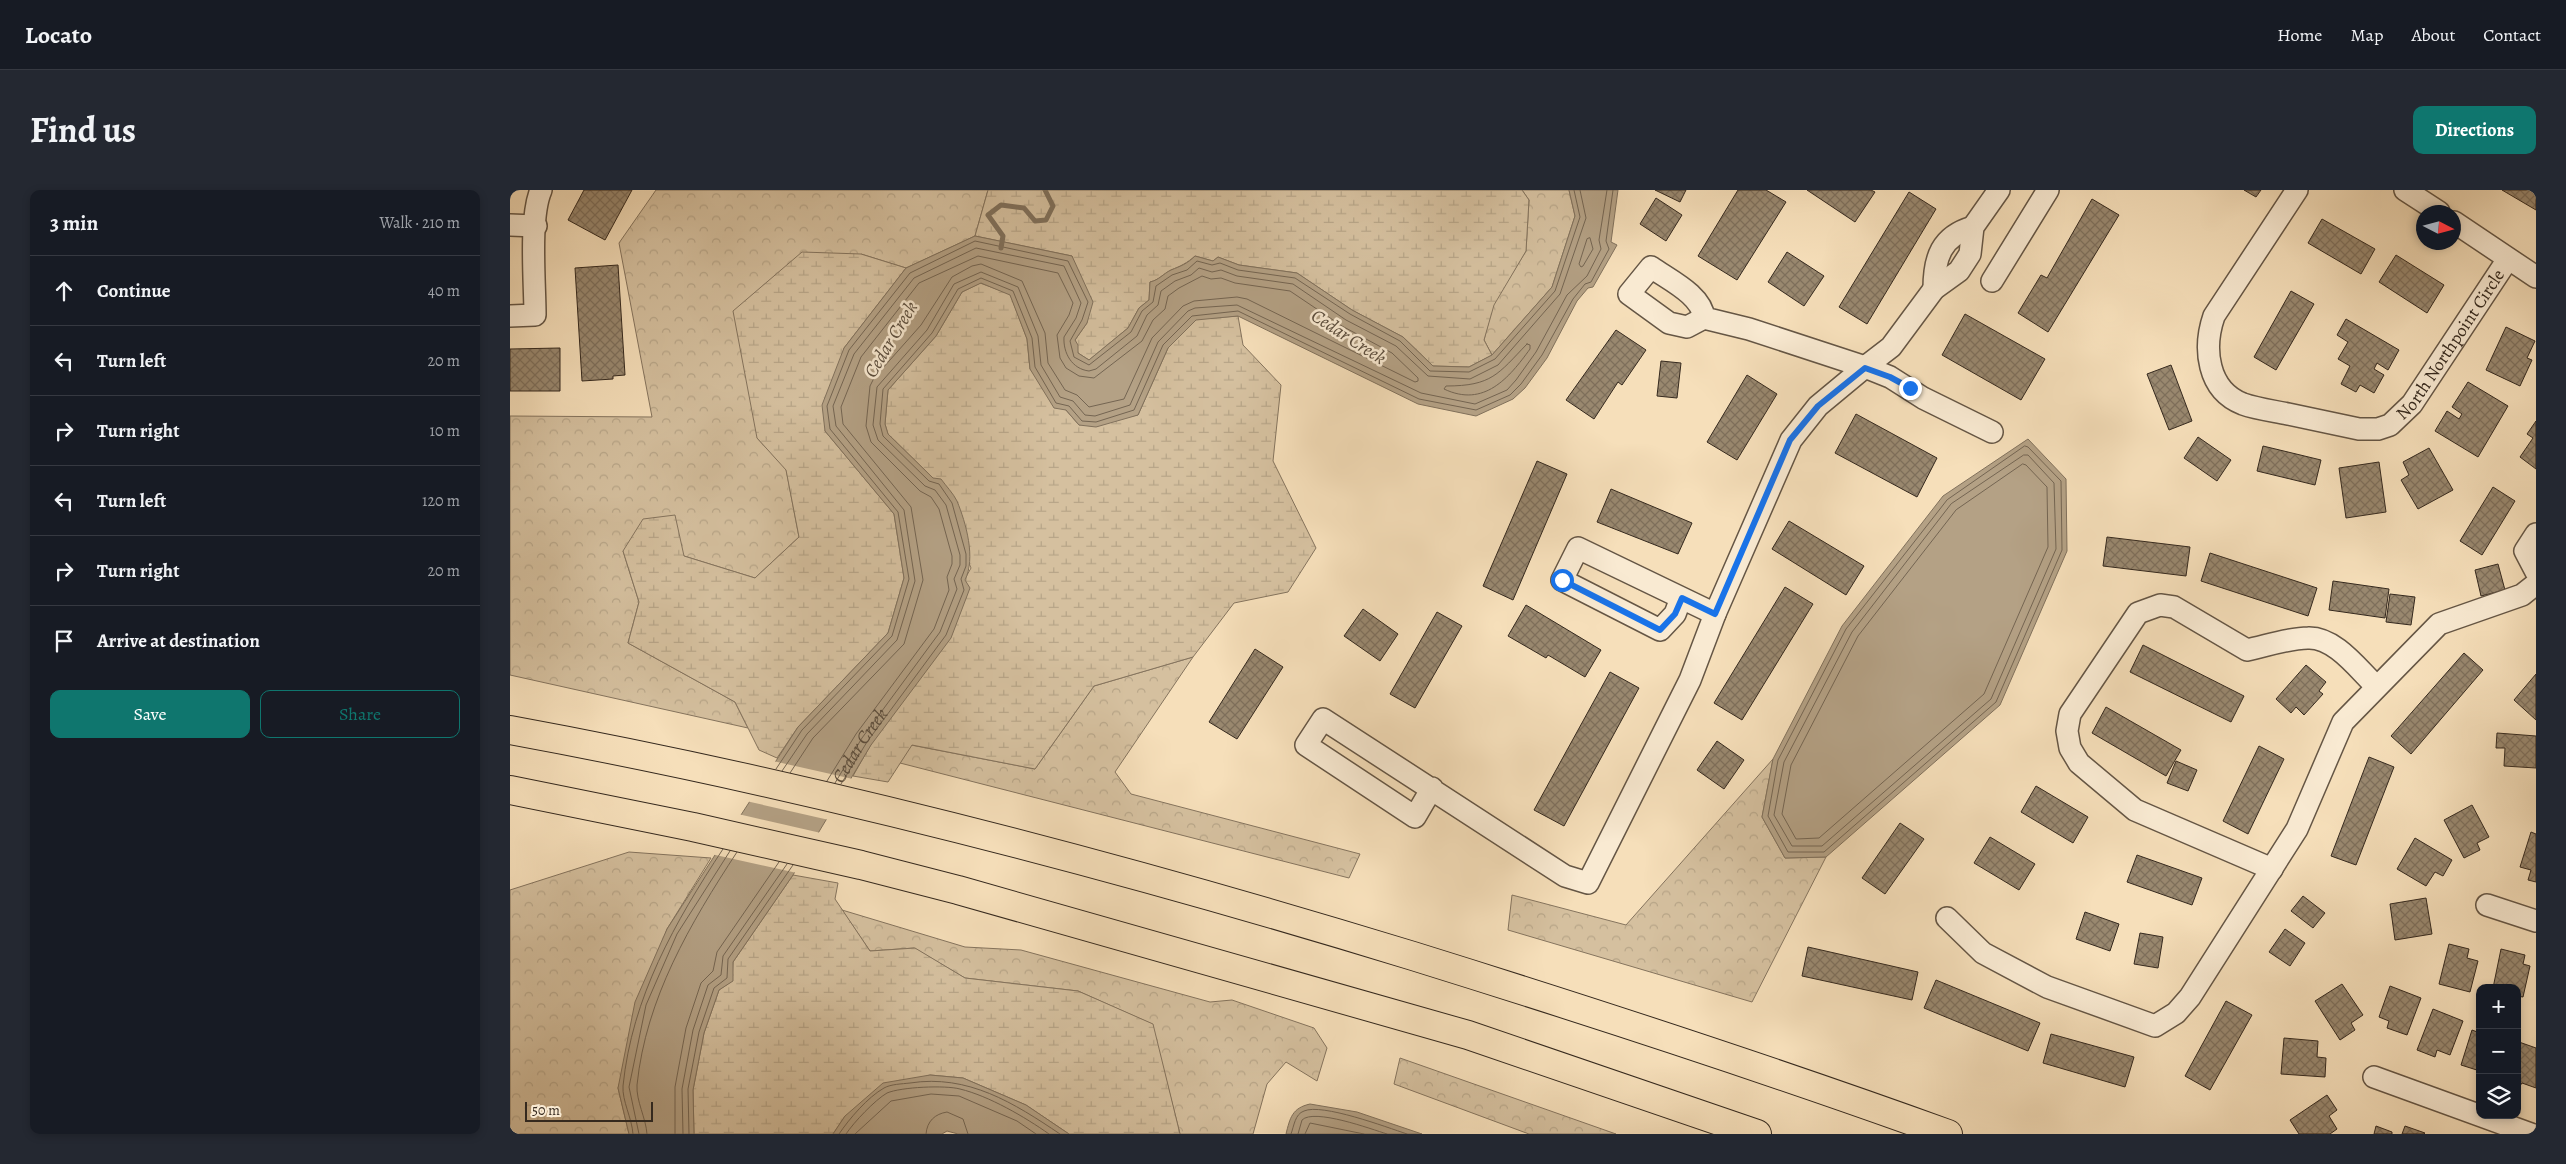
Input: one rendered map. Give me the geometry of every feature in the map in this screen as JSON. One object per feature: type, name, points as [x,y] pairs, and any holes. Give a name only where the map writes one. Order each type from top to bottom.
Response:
[{"type":"highway","points":[[510,730],[719,772],[887,810],[1132,874],[1312,926],[1698,1046],[1948,1134]]},
{"type":"highway","points":[[510,790],[693,827],[861,865],[958,890],[1468,1035],[1757,1134]]},
{"type":"street","points":[[510,316],[536,316],[536,226],[538,198],[542,190]]},
{"type":"street","points":[[1992,281],[2048,190]]},
{"type":"street","name":"North Northpoint Circle","points":[[2297,190],[2214,316],[2208,335],[2207,355],[2213,375],[2225,392],[2243,404],[2359,429],[2378,429],[2390,425],[2412,404],[2508,258]]},
{"type":"street","points":[[2406,190],[2428,205]]},
{"type":"street","points":[[1432,788],[1415,816],[1306,746],[1323,719],[1432,788],[1565,876],[1588,883],[1690,680],[1715,614],[1790,440],[1818,406],[1891,347],[1934,289],[1959,271],[1970,254],[1973,227],[1990,193]]},
{"type":"street","points":[[510,225],[536,226]]},
{"type":"street","points":[[2461,227],[2536,277]]},
{"type":"street","points":[[1704,318],[1749,328],[1890,377],[1923,398],[1992,432]]},
{"type":"street","points":[[2536,534],[2525,551],[2536,572]]},
{"type":"street","points":[[1682,598],[1675,614],[1660,630],[1562,580],[1578,548],[1682,598],[1715,614]]},
{"type":"street","points":[[1947,918],[1983,953],[2047,987],[2155,1026],[2176,1013],[2190,997],[2297,829],[2343,722],[2376,686],[2439,624],[2522,595],[2536,584]]},
{"type":"street","points":[[2272,869],[2135,810],[2079,763],[2070,748],[2067,731],[2070,714],[2138,613],[2160,605],[2174,607],[2247,650],[2308,638],[2321,640],[2334,646],[2376,686]]},
{"type":"street","points":[[2486,905],[2536,921]]},
{"type":"street","points":[[2374,1077],[2531,1134]]},
{"type":"green space","points":[[656,190],[988,190],[975,236],[906,268],[861,254],[757,438],[786,469],[799,537],[755,578],[684,556],[623,551],[639,602],[628,643],[735,702],[748,728],[510,675],[510,416],[652,417],[619,243]]},
{"type":"green space","points":[[988,190],[1522,190],[1529,200],[1526,251],[1494,305],[1484,340],[1492,355],[1469,367],[1433,366],[1403,337],[1352,310],[1297,273],[1239,265],[1218,257],[1213,261],[1195,256],[1150,282],[1149,300],[1139,308],[1128,328],[1089,360],[1078,353],[1075,340],[1087,323],[1072,256],[975,236]]},
{"type":"green space","points":[[1522,190],[1569,190],[1575,216],[1552,287],[1492,355],[1484,340],[1493,305],[1526,251],[1529,200]]},
{"type":"green space","points":[[802,252],[861,254],[906,268],[844,348],[825,431],[894,514],[904,578],[888,633],[798,727],[777,758],[759,750],[735,702],[628,643],[639,602],[623,551],[643,519],[675,515],[684,556],[755,578],[799,537],[786,470],[757,438],[733,311]]},
{"type":"green space","points":[[980,283],[1010,294],[1027,339],[1030,369],[1079,425],[1138,415],[1168,348],[1196,319],[1238,316],[1243,345],[1281,385],[1273,461],[1316,548],[1288,592],[1234,603],[1193,657],[1094,686],[1035,769],[912,745],[888,782],[853,776],[971,568],[933,478],[888,434],[885,424],[888,390],[936,336],[962,292]]},
{"type":"green space","points":[[1193,657],[1115,772],[1131,794],[1360,854],[1349,878],[900,763],[911,745],[1035,769],[1094,686]]},
{"type":"green space","points":[[1773,759],[1762,817],[1785,858],[1826,857],[1752,1002],[1508,930],[1512,895],[1626,925]]},
{"type":"green space","points":[[629,852],[711,858],[667,929],[618,1088],[629,1134],[510,1134],[510,890]]},
{"type":"green space","points":[[793,875],[838,883],[835,899],[870,951],[915,948],[965,978],[1078,991],[1153,1024],[1180,1134],[1069,1134],[1026,1105],[963,1078],[930,1075],[845,1116],[833,1134],[694,1134],[693,1090],[704,1033],[719,990],[732,981],[733,962]]},
{"type":"green space","points":[[842,910],[965,947],[1021,950],[1210,1002],[1232,1000],[1314,1028],[1327,1048],[1317,1081],[1286,1062],[1267,1084],[1253,1134],[1180,1134],[1152,1024],[1078,991],[965,978],[914,948],[870,951]]},
{"type":"green space","points":[[1400,1058],[1616,1134],[1529,1134],[1394,1084]]},
{"type":"water","name":"Cedar Creek","points":[[1569,190],[1618,190],[1611,242],[1617,245],[1593,287],[1588,288],[1577,301],[1547,358],[1525,388],[1513,399],[1476,416],[1418,404],[1238,316],[1196,320],[1168,348],[1138,415],[1096,427],[1079,425],[1066,410],[1054,408],[1030,369],[1027,339],[1010,295],[981,283],[962,292],[936,336],[888,390],[885,424],[888,434],[933,478],[941,479],[955,498],[964,520],[970,551],[970,561],[965,580],[970,588],[951,638],[871,745],[793,875],[733,962],[733,981],[719,990],[704,1033],[693,1090],[694,1134],[629,1134],[618,1088],[635,1002],[667,929],[798,727],[888,633],[904,578],[894,514],[825,431],[822,405],[844,348],[906,268],[975,236],[1072,256],[1093,302],[1087,323],[1075,340],[1078,345],[1078,353],[1089,360],[1128,328],[1139,308],[1149,300],[1150,282],[1195,256],[1213,261],[1218,257],[1239,265],[1297,273],[1352,310],[1403,337],[1433,366],[1469,367],[1492,355],[1552,287],[1575,216]]},
{"type":"water","points":[[2028,439],[2066,479],[2067,551],[2000,705],[1826,857],[1785,858],[1762,817],[1773,759],[1842,626],[1943,496]]},
{"type":"water","points":[[930,1075],[963,1078],[1026,1105],[1069,1134],[958,1134],[947,1131],[942,1134],[833,1134],[845,1116],[883,1083]]},
{"type":"water","points":[[1310,1104],[1357,1112],[1422,1134],[1286,1134],[1293,1114],[1299,1108]]},
{"type":"pier","points":[[773,761],[853,779],[829,820],[746,801]]},
{"type":"pier","points":[[738,814],[821,833],[797,873],[711,854]]},
{"type":"building","points":[[584,190],[632,190],[605,240],[568,220]]},
{"type":"building","points":[[1655,190],[1686,190],[1680,202]]},
{"type":"building","points":[[1738,190],[1766,190],[1786,202],[1737,280],[1698,256]]},
{"type":"building","points":[[1807,190],[1871,190],[1875,192],[1855,222]]},
{"type":"building","points":[[2244,190],[2261,190],[2256,197]]},
{"type":"building","points":[[2502,190],[2536,190],[2536,210]]},
{"type":"building","points":[[1909,192],[1936,209],[1867,324],[1839,307]]},
{"type":"building","points":[[1656,198],[1682,215],[1666,241],[1640,224]]},
{"type":"building","points":[[2092,199],[2119,215],[2048,332],[2018,313],[2041,275],[2047,278]]},
{"type":"building","points":[[2322,219],[2375,249],[2361,274],[2308,243]]},
{"type":"building","points":[[1787,252],[1824,276],[1804,306],[1768,282]]},
{"type":"building","points":[[2396,255],[2444,285],[2427,313],[2379,282]]},
{"type":"building","points":[[618,265],[625,375],[613,376],[613,379],[582,381],[575,268]]},
{"type":"building","points":[[2291,291],[2314,304],[2276,370],[2254,357]]},
{"type":"building","points":[[1965,314],[2045,359],[2021,400],[1942,355]]},
{"type":"building","points":[[2346,319],[2399,350],[2388,370],[2377,363],[2374,369],[2384,375],[2374,393],[2360,385],[2356,392],[2341,384],[2350,366],[2338,359],[2348,342],[2337,335]]},
{"type":"building","points":[[2506,327],[2535,341],[2527,358],[2532,360],[2520,386],[2486,370]]},
{"type":"building","points":[[1616,330],[1646,350],[1622,385],[1618,382],[1594,419],[1566,400]]},
{"type":"building","points":[[560,348],[560,391],[510,391],[510,349]]},
{"type":"building","points":[[1661,361],[1681,363],[1677,398],[1657,396]]},
{"type":"building","points":[[2171,365],[2192,421],[2169,430],[2147,374]]},
{"type":"building","points":[[1747,375],[1777,394],[1737,460],[1707,442]]},
{"type":"building","points":[[2468,382],[2508,406],[2478,457],[2435,431],[2447,411],[2459,419],[2462,414],[2452,407]]},
{"type":"building","points":[[1856,414],[1937,458],[1917,497],[1835,453]]},
{"type":"building","points":[[2536,421],[2536,469],[2520,457],[2533,438],[2527,434]]},
{"type":"building","points":[[2198,437],[2231,460],[2217,481],[2184,458]]},
{"type":"building","points":[[2263,446],[2321,460],[2315,485],[2257,471]]},
{"type":"building","points":[[2429,448],[2453,490],[2418,509],[2401,480],[2409,475],[2403,462]]},
{"type":"building","points":[[1537,461],[1567,474],[1513,600],[1483,586]]},
{"type":"building","points":[[2379,462],[2386,512],[2346,518],[2339,468]]},
{"type":"building","points":[[2493,487],[2515,501],[2482,555],[2460,541]]},
{"type":"building","points":[[1611,489],[1692,523],[1678,554],[1597,522]]},
{"type":"building","points":[[1789,521],[1864,566],[1846,595],[1772,549]]},
{"type":"building","points":[[2107,537],[2190,547],[2186,576],[2103,566]]},
{"type":"building","points":[[2210,553],[2317,588],[2308,616],[2201,581]]},
{"type":"building","points":[[2498,564],[2505,590],[2481,596],[2475,570]]},
{"type":"building","points":[[2333,581],[2389,589],[2385,618],[2329,610]]},
{"type":"building","points":[[1785,587],[1813,604],[1742,720],[1714,703]]},
{"type":"building","points":[[2390,594],[2415,597],[2411,625],[2386,622]]},
{"type":"building","points":[[1526,605],[1601,650],[1585,677],[1548,655],[1546,658],[1508,636]]},
{"type":"building","points":[[1363,609],[1398,634],[1380,661],[1344,636]]},
{"type":"building","points":[[1437,612],[1462,626],[1415,708],[1390,694]]},
{"type":"building","points":[[2143,645],[2244,696],[2231,722],[2130,672]]},
{"type":"building","points":[[1255,649],[1283,667],[1237,739],[1209,722]]},
{"type":"building","points":[[2464,653],[2483,670],[2411,754],[2391,736]]},
{"type":"building","points":[[2306,665],[2326,682],[2319,691],[2323,694],[2304,715],[2296,707],[2291,713],[2276,699]]},
{"type":"building","points":[[1610,672],[1639,688],[1564,826],[1534,810]]},
{"type":"building","points":[[2536,674],[2536,720],[2514,700]]},
{"type":"building","points":[[2106,707],[2181,750],[2166,776],[2092,733]]},
{"type":"building","points":[[2497,733],[2536,736],[2536,768],[2504,766],[2505,748],[2496,748]]},
{"type":"building","points":[[1717,741],[1744,760],[1724,789],[1697,770]]},
{"type":"building","points":[[2259,746],[2284,759],[2248,834],[2223,821]]},
{"type":"building","points":[[2369,757],[2394,767],[2356,865],[2331,856]]},
{"type":"building","points":[[2176,761],[2197,770],[2188,791],[2167,783]]},
{"type":"building","points":[[2036,786],[2088,817],[2073,843],[2021,812]]},
{"type":"building","points":[[2472,805],[2489,837],[2477,843],[2480,850],[2464,858],[2444,820]]},
{"type":"building","points":[[1900,823],[1924,839],[1885,894],[1862,878]]},
{"type":"building","points":[[2531,832],[2536,834],[2536,882],[2528,880],[2531,870],[2520,867]]},
{"type":"building","points":[[1990,837],[2035,864],[2019,890],[1974,863]]},
{"type":"building","points":[[2415,838],[2452,860],[2443,876],[2435,872],[2426,886],[2397,869]]},
{"type":"building","points":[[2137,855],[2202,878],[2192,905],[2127,882]]},
{"type":"building","points":[[2303,896],[2325,913],[2313,928],[2291,911]]},
{"type":"building","points":[[2426,898],[2432,934],[2395,940],[2390,904]]},
{"type":"building","points":[[2085,912],[2119,924],[2110,951],[2076,939]]},
{"type":"building","points":[[2285,929],[2305,943],[2290,966],[2269,952]]},
{"type":"building","points":[[2140,933],[2163,937],[2158,968],[2134,964]]},
{"type":"building","points":[[2449,944],[2469,949],[2467,958],[2478,961],[2470,992],[2439,984]]},
{"type":"building","points":[[1808,947],[1918,972],[1912,1000],[1802,976]]},
{"type":"building","points":[[2501,949],[2525,955],[2523,964],[2530,966],[2523,997],[2521,997],[2521,984],[2494,984]]},
{"type":"building","points":[[1936,980],[2040,1023],[2028,1051],[1924,1008]]},
{"type":"building","points":[[2342,984],[2363,1015],[2351,1023],[2355,1030],[2340,1040],[2315,1001]]},
{"type":"building","points":[[2390,986],[2421,998],[2407,1035],[2387,1028],[2389,1021],[2379,1017]]},
{"type":"building","points":[[2226,1001],[2252,1015],[2210,1090],[2185,1076]]},
{"type":"building","points":[[2433,1009],[2463,1021],[2450,1055],[2437,1050],[2435,1057],[2417,1050]]},
{"type":"building","points":[[2472,1030],[2476,1032],[2476,1070],[2461,1065]]},
{"type":"building","points":[[2051,1034],[2134,1057],[2125,1087],[2043,1063]]},
{"type":"building","points":[[2284,1038],[2318,1041],[2317,1057],[2326,1058],[2325,1077],[2281,1074]]},
{"type":"building","points":[[2521,1043],[2536,1048],[2536,1088],[2522,1083],[2521,1084]]},
{"type":"building","points":[[2327,1095],[2337,1110],[2329,1116],[2337,1129],[2330,1134],[2299,1134],[2290,1120]]},
{"type":"building","points":[[2376,1126],[2392,1132],[2392,1134],[2374,1134]]},
{"type":"building","points":[[2405,1126],[2425,1133],[2402,1134]]},
{"type":"waterway","points":[[1001,248],[1003,236],[988,215],[1001,205],[1024,208],[1035,221],[1046,220],[1053,206],[1045,190]]},
{"type":"route","points":[[1562,580],[1660,630],[1675,614],[1682,598],[1715,614],[1790,440],[1818,406],[1865,368],[1890,377],[1910,388]]}]
